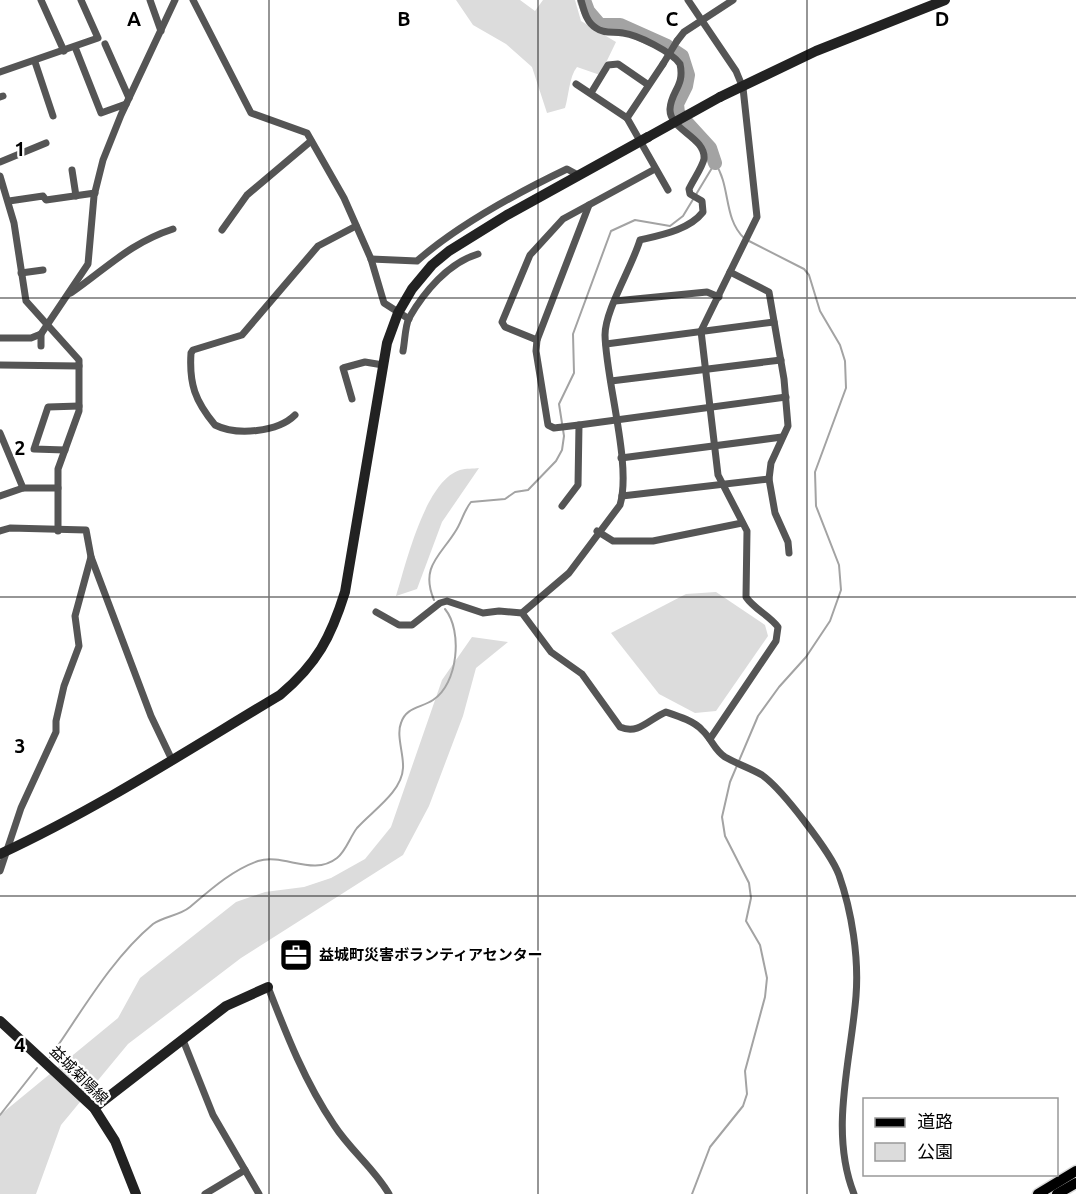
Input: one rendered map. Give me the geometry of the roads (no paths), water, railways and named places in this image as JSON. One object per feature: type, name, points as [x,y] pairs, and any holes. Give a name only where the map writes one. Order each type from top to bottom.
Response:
[{"type":"main road","points":[[1038,1194],[1076,1171]]},
{"type":"main road","points":[[1057,1194],[1076,1183]]},
{"type":"street","points":[[41,0],[64,51]]},
{"type":"street","points":[[1,69],[35,62],[98,38],[81,0]]},
{"type":"street","points":[[150,0],[161,31]]},
{"type":"street","points":[[41,346],[41,334],[46,325],[88,264],[95,193],[103,160],[175,0]]},
{"type":"street","points":[[193,0],[251,113],[307,133],[344,198],[370,259],[384,303],[409,319]]},
{"type":"street","points":[[376,612],[399,625],[412,625],[440,603],[447,601],[483,613],[499,611],[522,613],[569,573],[597,531],[620,505],[622,496],[621,458],[605,332],[640,240],[664,235],[693,221],[703,212],[703,204],[690,194],[689,189],[704,156],[699,144],[670,114],[671,103],[681,83],[680,64],[666,51],[626,33],[605,32],[595,28],[587,19],[580,0]]},
{"type":"street","points":[[688,0],[742,84],[757,209],[753,226],[701,332],[721,483],[747,531],[746,597],[778,627],[776,641],[710,739]]},
{"type":"street","points":[[627,118],[647,84],[684,32],[733,0]]},
{"type":"street","points":[[3,853],[53,828],[172,760],[280,695],[296,682],[333,631],[345,592],[383,365],[387,344],[398,313],[422,276],[449,251],[578,175],[742,84],[816,51],[945,0]]},
{"type":"street","points":[[105,44],[128,101]]},
{"type":"street","points":[[75,46],[101,113],[128,101]]},
{"type":"street","points":[[35,62],[53,116]]},
{"type":"street","points":[[591,93],[608,65],[614,64],[618,64],[647,84]]},
{"type":"street","points":[[576,84],[627,118],[644,139],[655,169],[668,190]]},
{"type":"street","points":[[222,230],[247,195],[311,141]]},
{"type":"street","points":[[0,162],[46,143]]},
{"type":"street","points":[[370,259],[417,261],[449,235],[538,183],[567,169],[578,175]]},
{"type":"street","points":[[537,340],[505,327],[502,320],[530,255],[563,219],[655,169]]},
{"type":"street","points":[[72,170],[76,196]]},
{"type":"street","points":[[0,176],[9,201],[26,301],[79,360],[79,406],[58,469],[58,531]]},
{"type":"street","points":[[9,201],[44,193],[46,200],[95,193]]},
{"type":"street","points":[[590,205],[537,340],[546,423],[554,428],[786,397]]},
{"type":"street","points":[[295,415],[288,423],[251,432],[215,425],[198,402],[190,376],[191,353],[193,350],[242,335],[318,246],[356,226]]},
{"type":"street","points":[[68,294],[113,264],[124,251],[149,237],[173,229]]},
{"type":"street","points":[[403,351],[409,319],[426,293],[462,259],[478,254]]},
{"type":"street","points":[[21,273],[43,270]]},
{"type":"street","points":[[730,272],[769,292],[781,360],[788,426],[771,463],[769,479],[775,513],[788,542],[789,553]]},
{"type":"street","points":[[615,301],[707,292],[718,297]]},
{"type":"street","points":[[606,344],[774,322]]},
{"type":"street","points":[[0,338],[31,338],[41,334]]},
{"type":"street","points":[[611,381],[781,360]]},
{"type":"street","points":[[352,399],[343,368],[365,362],[383,365]]},
{"type":"street","points":[[0,365],[79,366]]},
{"type":"street","points":[[65,450],[34,449],[48,407],[79,406]]},
{"type":"street","points":[[562,506],[578,485],[576,425]]},
{"type":"street","points":[[0,433],[3,450],[23,488]]},
{"type":"street","points":[[621,458],[782,437]]},
{"type":"street","points":[[622,496],[769,479]]},
{"type":"street","points":[[0,496],[23,488],[58,488]]},
{"type":"street","points":[[597,531],[613,541],[653,541],[742,523]]},
{"type":"street","points":[[0,531],[10,528],[86,530],[91,557],[151,716],[172,760]]},
{"type":"street","points":[[0,871],[3,853],[21,808],[56,732],[56,721],[64,686],[79,646],[75,616],[91,557]]},
{"type":"street","points":[[522,613],[551,652],[582,674],[620,727],[627,730],[639,729],[666,712],[700,728],[710,739],[715,751],[762,776],[789,803],[838,873],[855,958],[856,996],[844,1084],[843,1142],[846,1174],[854,1194]]},
{"type":"street","points":[[94,1108],[226,1006],[268,987],[301,1071],[335,1128],[378,1176],[389,1194]]},
{"type":"street","name":"益城菊陽線","points":[[0,1021],[94,1108],[115,1141],[136,1194]]},
{"type":"street","points":[[183,1040],[213,1115],[260,1194]]},
{"type":"street","points":[[205,1194],[245,1170]]},
{"type":"waterway","points":[[584,0],[588,11],[600,25],[620,25],[667,46],[682,56],[688,75],[686,86],[677,104],[678,113],[710,148],[715,163]]},
{"type":"waterway","points":[[434,600],[430,589],[431,570],[471,502],[505,499],[515,492],[528,490],[556,461],[562,450],[564,436],[559,404],[574,373],[573,334],[611,231],[635,220],[670,226],[683,216],[715,163],[720,172],[733,221],[744,238]]},
{"type":"waterway","points":[[692,1194],[710,1147],[743,1106],[747,1094],[745,1071],[765,997],[767,978],[760,945],[746,921],[751,898],[749,883],[725,836],[722,817],[730,782],[758,716],[779,687],[806,657],[830,621],[841,590],[839,565],[816,506],[815,472],[846,388],[845,361],[840,345],[820,311],[809,275],[804,269],[749,241]]},
{"type":"waterway","points":[[50,1057],[110,970],[153,924],[186,910],[230,875],[258,861],[268,859],[318,865],[328,863],[340,855],[357,828],[398,785],[403,768],[399,733],[403,718],[410,711],[433,700],[448,682],[453,670],[456,643],[451,619],[445,609]]},
{"type":"waterway","points":[[0,1115],[37,1068]]},
{"type":"place","name":"益城町災害ボランティアセンター","points":[[296,955]]}]
